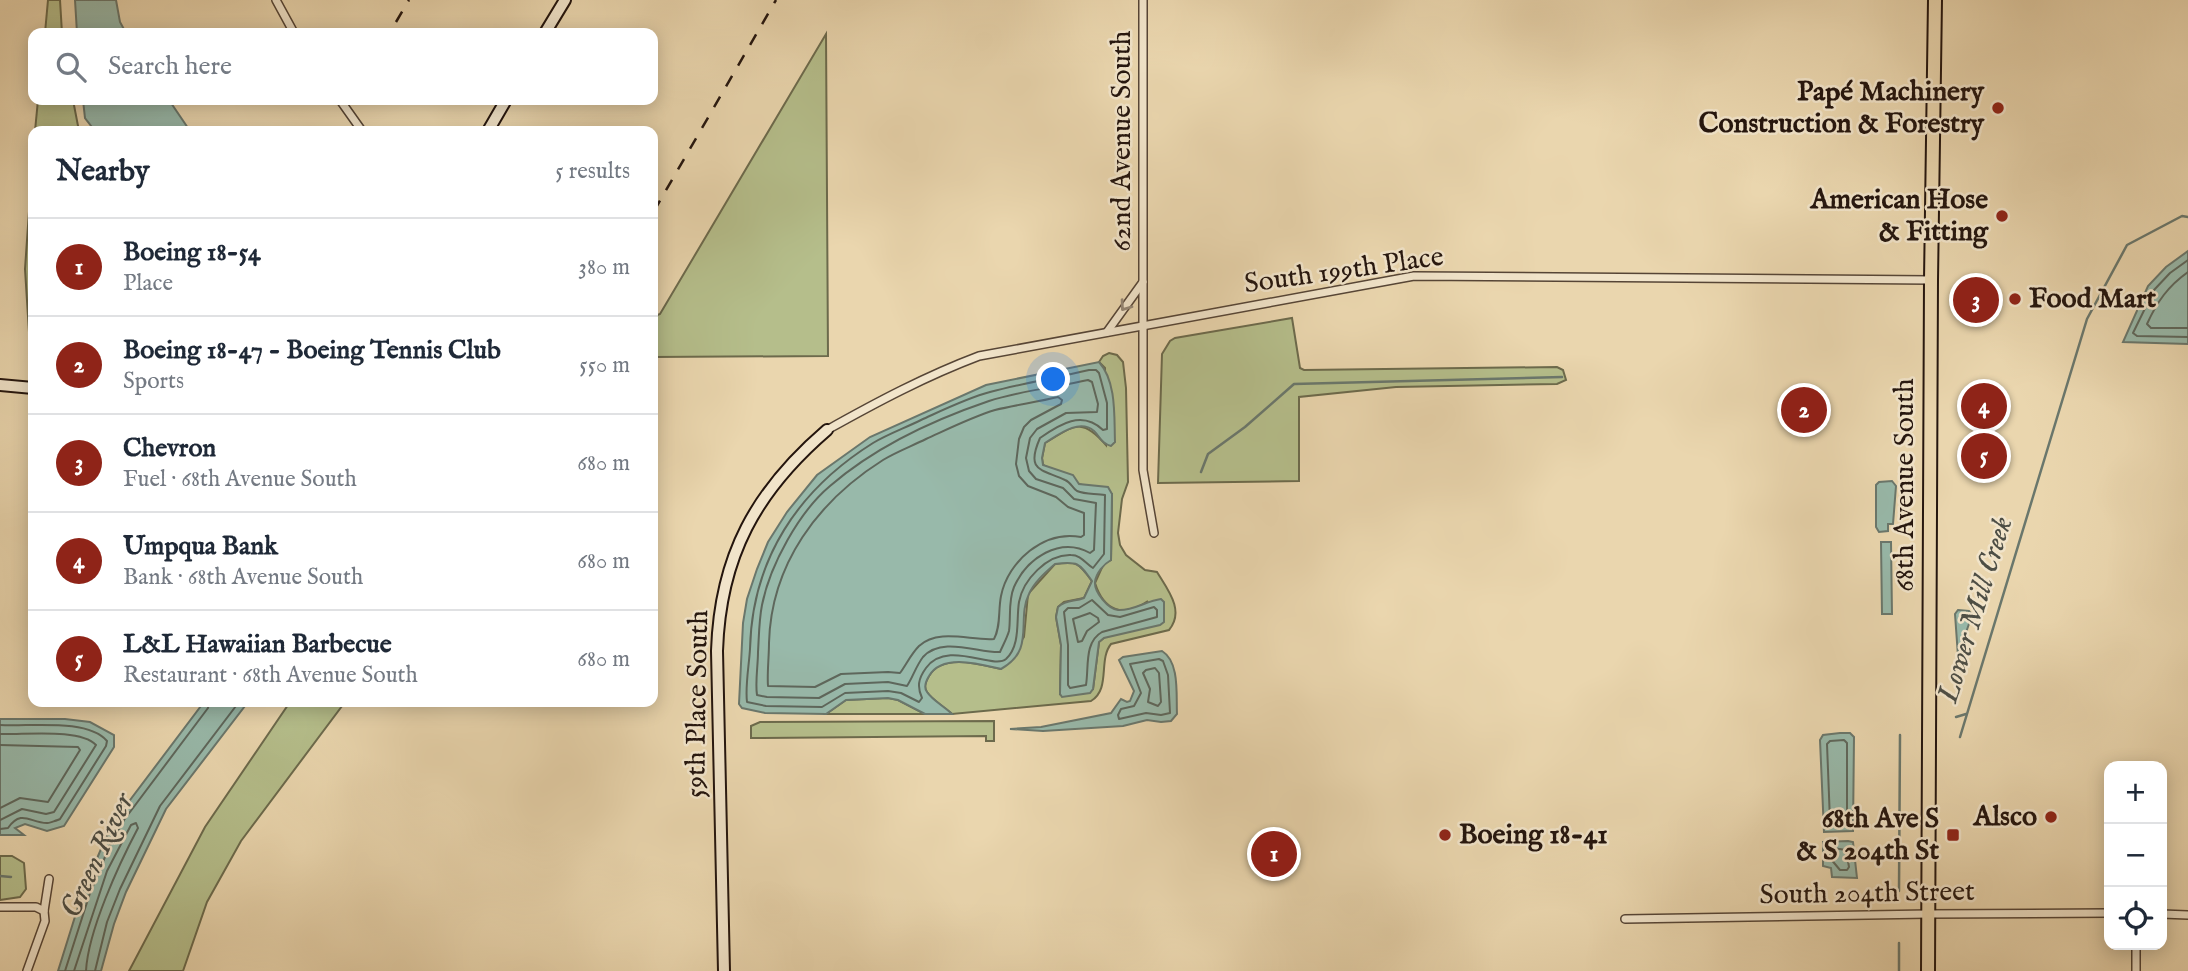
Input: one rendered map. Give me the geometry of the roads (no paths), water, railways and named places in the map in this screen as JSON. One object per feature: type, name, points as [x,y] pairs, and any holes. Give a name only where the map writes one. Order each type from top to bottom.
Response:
[{"type":"main road","name":"68th Avenue South","points":[[1928,971],[1935,0]]},
{"type":"street","points":[[276,0],[291,28]]},
{"type":"street","points":[[548,28],[565,0]]},
{"type":"street","name":"62nd Avenue South","points":[[1143,0],[1143,470],[1154,533]]},
{"type":"street","points":[[344,105],[358,126]]},
{"type":"street","points":[[491,126],[503,105]]},
{"type":"street","name":"South 199th Place","points":[[827,429],[946,368],[979,356],[1414,276],[1931,280]]},
{"type":"street","name":"62nd Avenue South","points":[[1107,332],[1144,281]]},
{"type":"street","points":[[0,385],[28,388]]},
{"type":"street","name":"59th Place South","points":[[724,971],[716,651],[718,617],[725,582],[737,545],[753,512],[771,486],[827,429]]},
{"type":"street","points":[[27,971],[45,920],[49,879]]},
{"type":"street","points":[[0,907],[36,907],[44,911]]},
{"type":"street","name":"South 204th Street","points":[[1625,919],[2104,913]]},
{"type":"street","points":[[2167,914],[2188,915]]},
{"type":"street","points":[[2136,950],[2136,971]]},
{"type":"water","points":[[75,0],[116,0],[123,28],[77,28]]},
{"type":"water","points":[[84,105],[172,105],[187,126],[91,126],[85,118]]},
{"type":"water","points":[[2188,251],[2188,344],[2123,342],[2148,286],[2166,267]]},
{"type":"water","points":[[1099,362],[1112,390],[1115,442],[1111,446],[1108,445],[1088,427],[1075,427],[1045,443],[1043,465],[1073,475],[1079,484],[1108,487],[1112,494],[1111,560],[1097,575],[1095,586],[1106,603],[1118,610],[1161,599],[1164,602],[1164,622],[1104,638],[1099,642],[1093,689],[1090,693],[1062,697],[1061,645],[1056,617],[1058,607],[1084,598],[1092,581],[1077,565],[1055,564],[1037,581],[1029,594],[1024,614],[1022,644],[1012,661],[1001,669],[952,662],[943,664],[929,676],[925,684],[926,690],[952,714],[925,714],[898,700],[888,698],[846,700],[826,714],[765,713],[742,708],[739,704],[743,623],[747,599],[768,542],[787,512],[817,475],[870,437],[986,385]]},
{"type":"water","points":[[1892,481],[1896,486],[1893,524],[1888,524],[1888,531],[1879,532],[1876,527],[1876,485],[1879,482]]},
{"type":"water","points":[[1881,542],[1891,542],[1892,614],[1882,614]]},
{"type":"water","points":[[1958,610],[1969,611],[1972,615],[1958,656],[1955,614]]},
{"type":"water","points":[[1162,651],[1172,663],[1176,680],[1177,714],[1171,721],[1147,720],[1123,726],[1043,731],[1010,729],[1041,727],[1111,713],[1121,699],[1130,701],[1134,691],[1119,660],[1123,657]]},
{"type":"water","name":"Green River","points":[[200,707],[244,707],[166,809],[126,892],[101,971],[58,971],[83,891],[118,816]]},
{"type":"water","points":[[0,719],[65,719],[90,722],[114,735],[114,747],[64,826],[47,831],[25,824],[15,828],[24,835],[0,835]]},
{"type":"water","points":[[1850,733],[1854,737],[1853,831],[1824,832],[1820,740],[1823,735]]},
{"type":"water","points":[[1823,842],[1853,842],[1857,878],[1832,877],[1831,868],[1823,866]]},
{"type":"waterway","name":"Lower Mill Creek","points":[[1960,737],[2087,319],[2127,245],[2182,216],[2188,217]]},
{"type":"waterway","points":[[1201,472],[1208,454],[1245,427],[1294,384],[1562,377]]},
{"type":"waterway","points":[[1956,717],[1966,714]]},
{"type":"waterway","points":[[1899,891],[1900,735]]},
{"type":"waterway","points":[[0,876],[11,877]]},
{"type":"waterway","points":[[1899,943],[1899,971]]},
{"type":"railway","points":[[396,22],[409,0]]},
{"type":"railway","points":[[658,204],[776,0]]},
{"type":"place","name":"Papé Machinery Construction & Forestry","points":[[1998,108]]},
{"type":"place","name":"American Hose & Fitting","points":[[2002,216]]},
{"type":"place","name":"Food Mart","points":[[2015,299]]},
{"type":"place","name":"Chevron","points":[[1976,300]]},
{"type":"place","name":"Umpqua Bank","points":[[1984,406]]},
{"type":"place","name":"Boeing 18-47 - Boeing Tennis Club","points":[[1804,410]]},
{"type":"place","name":"L&L Hawaiian Barbecue","points":[[1984,456]]},
{"type":"place","name":"Alsco","points":[[2051,817]]},
{"type":"place","name":"Boeing 18-41","points":[[1445,835]]},
{"type":"place","name":"68th Ave S & S 204th St","points":[[1953,835]]},
{"type":"place","name":"Boeing 18-54","points":[[1274,854]]}]
